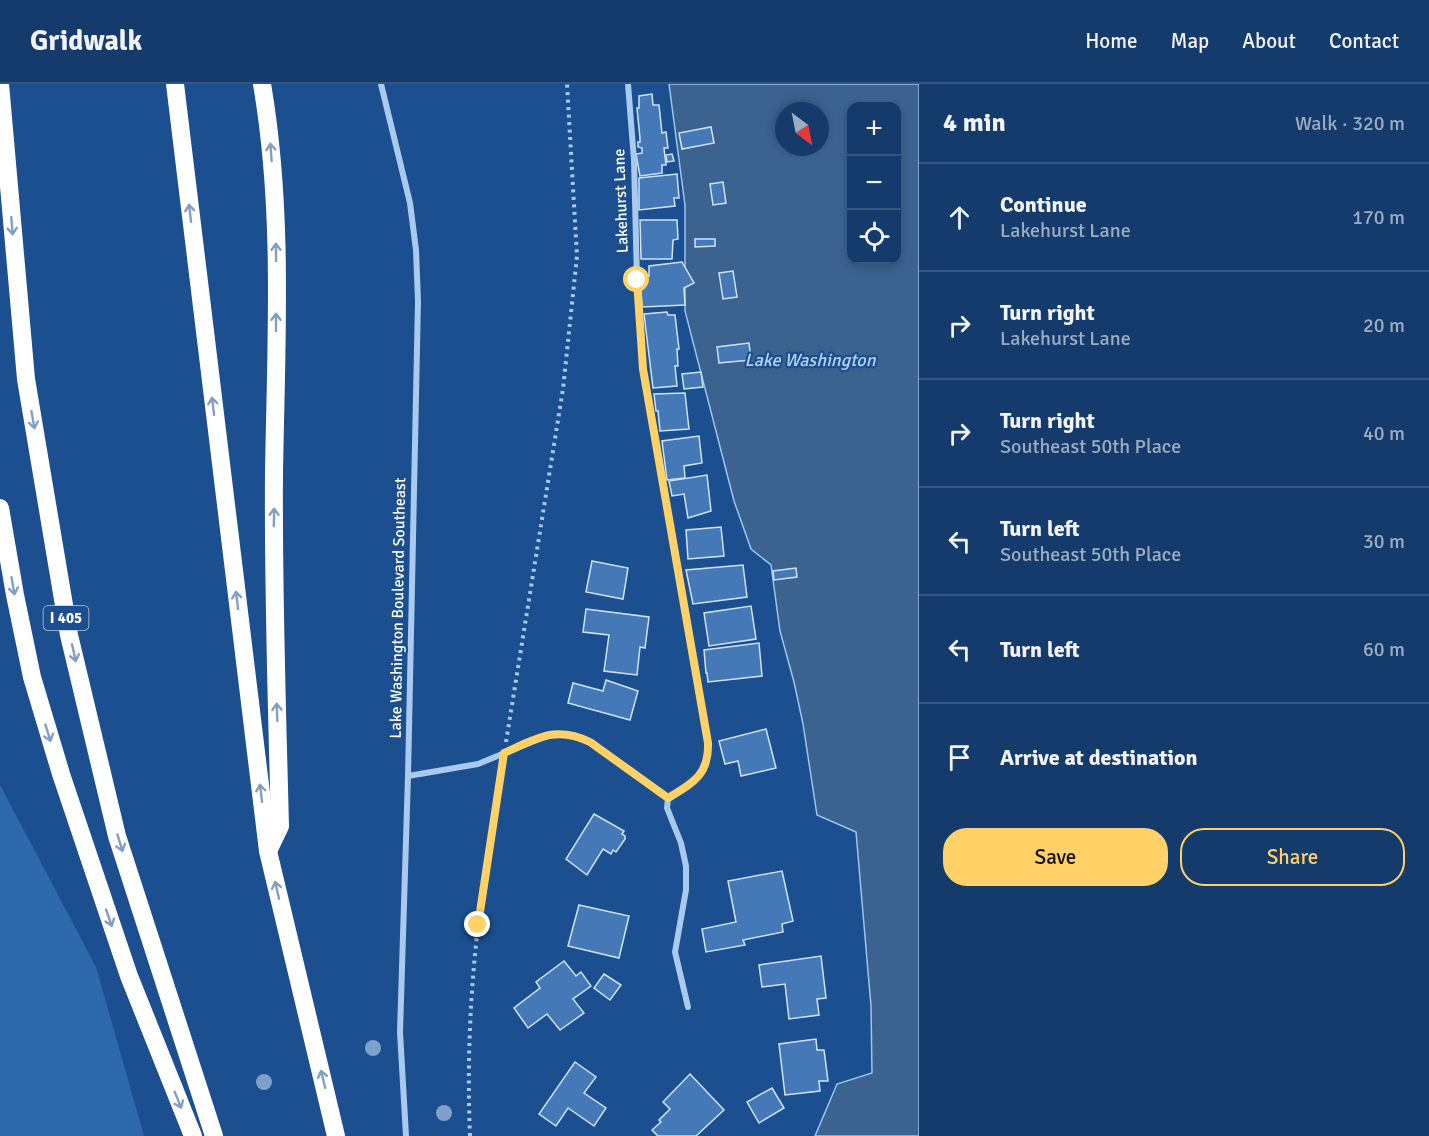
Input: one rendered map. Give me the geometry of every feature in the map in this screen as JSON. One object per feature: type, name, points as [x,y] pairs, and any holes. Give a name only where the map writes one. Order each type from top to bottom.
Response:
[{"type":"highway","name":"I 405","points":[[0,84],[26,379],[69,635],[117,836],[214,1136]]},
{"type":"highway","points":[[175,84],[268,851],[336,1136]]},
{"type":"highway","points":[[262,84],[270,133],[275,222],[274,531],[280,826],[268,851]]},
{"type":"highway","points":[[0,507],[32,676],[61,774],[129,976],[193,1136]]},
{"type":"street","name":"Lake Washington Boulevard Southeast","points":[[381,84],[410,203],[416,250],[417,291],[408,776],[400,1032],[406,1136]]},
{"type":"street","name":"Lakehurst Lane","points":[[628,84],[634,160],[637,280],[643,369],[708,743],[706,765],[699,776],[668,798]]},
{"type":"street","points":[[408,776],[478,764],[551,734],[576,736],[590,742],[668,798],[667,808],[681,843],[686,866],[686,890],[675,952],[688,1007]]},
{"type":"path","points":[[470,1136],[468,1098],[470,1016],[477,936],[563,389],[576,267],[567,84]]},
{"type":"shaded area","points":[[0,785],[96,967],[144,1136],[0,1136]]},
{"type":"water","name":"Lake Washington","points":[[669,84],[919,84],[919,1136],[815,1136],[837,1084],[872,1073],[871,1006],[856,832],[817,815],[803,724],[780,631],[771,565],[751,549],[734,501],[685,311],[685,205]]},
{"type":"building","points":[[652,94],[653,105],[659,105],[662,133],[666,132],[668,148],[664,148],[666,165],[662,165],[662,173],[640,176],[636,154],[642,153],[642,148],[638,147],[640,138],[637,108],[639,108],[639,96]]},
{"type":"building","points":[[711,127],[714,143],[682,149],[679,133]]},
{"type":"building","points":[[672,154],[674,161],[667,162],[666,155]]},
{"type":"building","points":[[677,174],[679,198],[674,198],[675,206],[639,210],[639,178]]},
{"type":"building","points":[[723,182],[726,203],[713,205],[710,184]]},
{"type":"building","points":[[640,220],[677,220],[678,239],[673,240],[672,259],[641,259]]},
{"type":"building","points":[[695,239],[715,239],[715,246],[695,247]]},
{"type":"building","points":[[682,262],[694,283],[684,288],[685,305],[642,307],[640,276],[649,276],[649,266]]},
{"type":"building","points":[[733,271],[737,297],[723,299],[719,273]]},
{"type":"building","points":[[667,312],[668,315],[675,315],[679,349],[677,349],[678,366],[675,366],[677,386],[653,388],[644,314]]},
{"type":"building","points":[[749,343],[751,360],[719,363],[717,347]]},
{"type":"building","points":[[701,372],[703,387],[684,389],[682,374]]},
{"type":"building","points":[[685,393],[689,429],[660,431],[654,394]]},
{"type":"building","points":[[699,436],[702,463],[684,466],[685,478],[667,480],[662,441]]},
{"type":"building","points":[[707,475],[711,511],[688,518],[684,494],[672,496],[669,481]]},
{"type":"building","points":[[721,527],[724,556],[688,559],[686,530]]},
{"type":"building","points":[[592,561],[628,568],[623,599],[586,592]]},
{"type":"building","points":[[743,565],[747,597],[693,604],[686,570]]},
{"type":"building","points":[[796,568],[797,577],[774,580],[773,571]]},
{"type":"building","points":[[751,606],[756,639],[709,646],[704,613]]},
{"type":"building","points":[[586,609],[649,617],[645,648],[640,647],[637,675],[604,671],[609,635],[583,632]]},
{"type":"building","points":[[759,643],[762,676],[708,682],[704,650]]},
{"type":"building","points":[[606,680],[638,691],[630,720],[568,703],[573,683],[603,691]]},
{"type":"building","points":[[766,729],[776,768],[741,776],[738,761],[725,764],[719,741]]},
{"type":"building","points":[[594,814],[624,831],[622,834],[625,839],[616,852],[613,850],[611,854],[603,849],[587,875],[566,859]]},
{"type":"building","points":[[782,871],[793,921],[782,924],[783,932],[743,940],[745,945],[706,952],[702,929],[736,922],[728,881]]},
{"type":"building","points":[[579,905],[629,916],[619,958],[568,946]]},
{"type":"building","points":[[821,956],[826,998],[817,999],[819,1015],[789,1019],[785,984],[762,987],[759,965]]},
{"type":"building","points":[[564,961],[576,976],[581,972],[591,986],[573,999],[584,1013],[560,1030],[547,1014],[528,1028],[514,1008],[540,988],[536,982]]},
{"type":"building","points":[[604,974],[621,985],[610,1000],[594,988]]},
{"type":"building","points":[[816,1039],[817,1050],[824,1050],[828,1081],[819,1081],[820,1091],[785,1095],[779,1044]]},
{"type":"building","points":[[575,1062],[596,1077],[584,1093],[606,1108],[594,1126],[568,1108],[556,1126],[539,1114]]},
{"type":"building","points":[[690,1074],[724,1110],[696,1136],[658,1136],[652,1130],[670,1109],[663,1102]]},
{"type":"building","points":[[772,1088],[784,1108],[759,1123],[747,1102]]},
{"type":"route","points":[[478,925],[504,753],[551,734],[562,733],[576,736],[590,742],[668,798],[689,785],[706,765],[708,743],[643,369],[637,280]]}]
